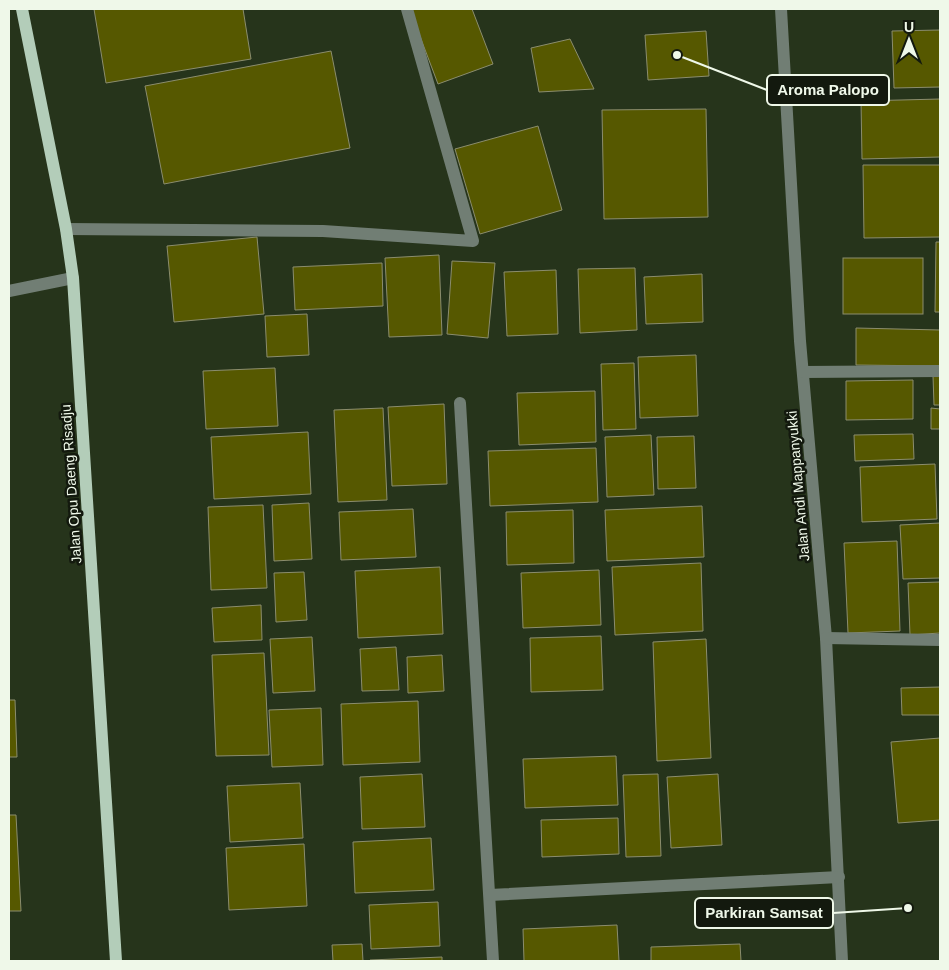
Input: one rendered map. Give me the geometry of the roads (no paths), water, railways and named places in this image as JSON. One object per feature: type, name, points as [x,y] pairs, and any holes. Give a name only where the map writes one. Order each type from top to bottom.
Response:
[{"type":"main road","name":"Jalan Opu Daeng Risadju","points":[[22,9],[66,229],[73,278],[116,961]]},
{"type":"street","points":[[66,229],[323,231],[473,241],[407,9]]},
{"type":"street","name":"Jalan Andi Mappanyukki","points":[[781,9],[803,372],[826,638],[842,961]]},
{"type":"street","points":[[9,291],[73,278]]},
{"type":"street","points":[[803,372],[940,371]]},
{"type":"street","points":[[460,403],[490,895],[492,961]]},
{"type":"street","points":[[826,638],[940,640]]},
{"type":"street","points":[[490,895],[839,877]]},
{"type":"place","name":"Aroma Palopo","points":[[677,55]]},
{"type":"place","name":"Parkiran Samsat","points":[[908,908]]}]
